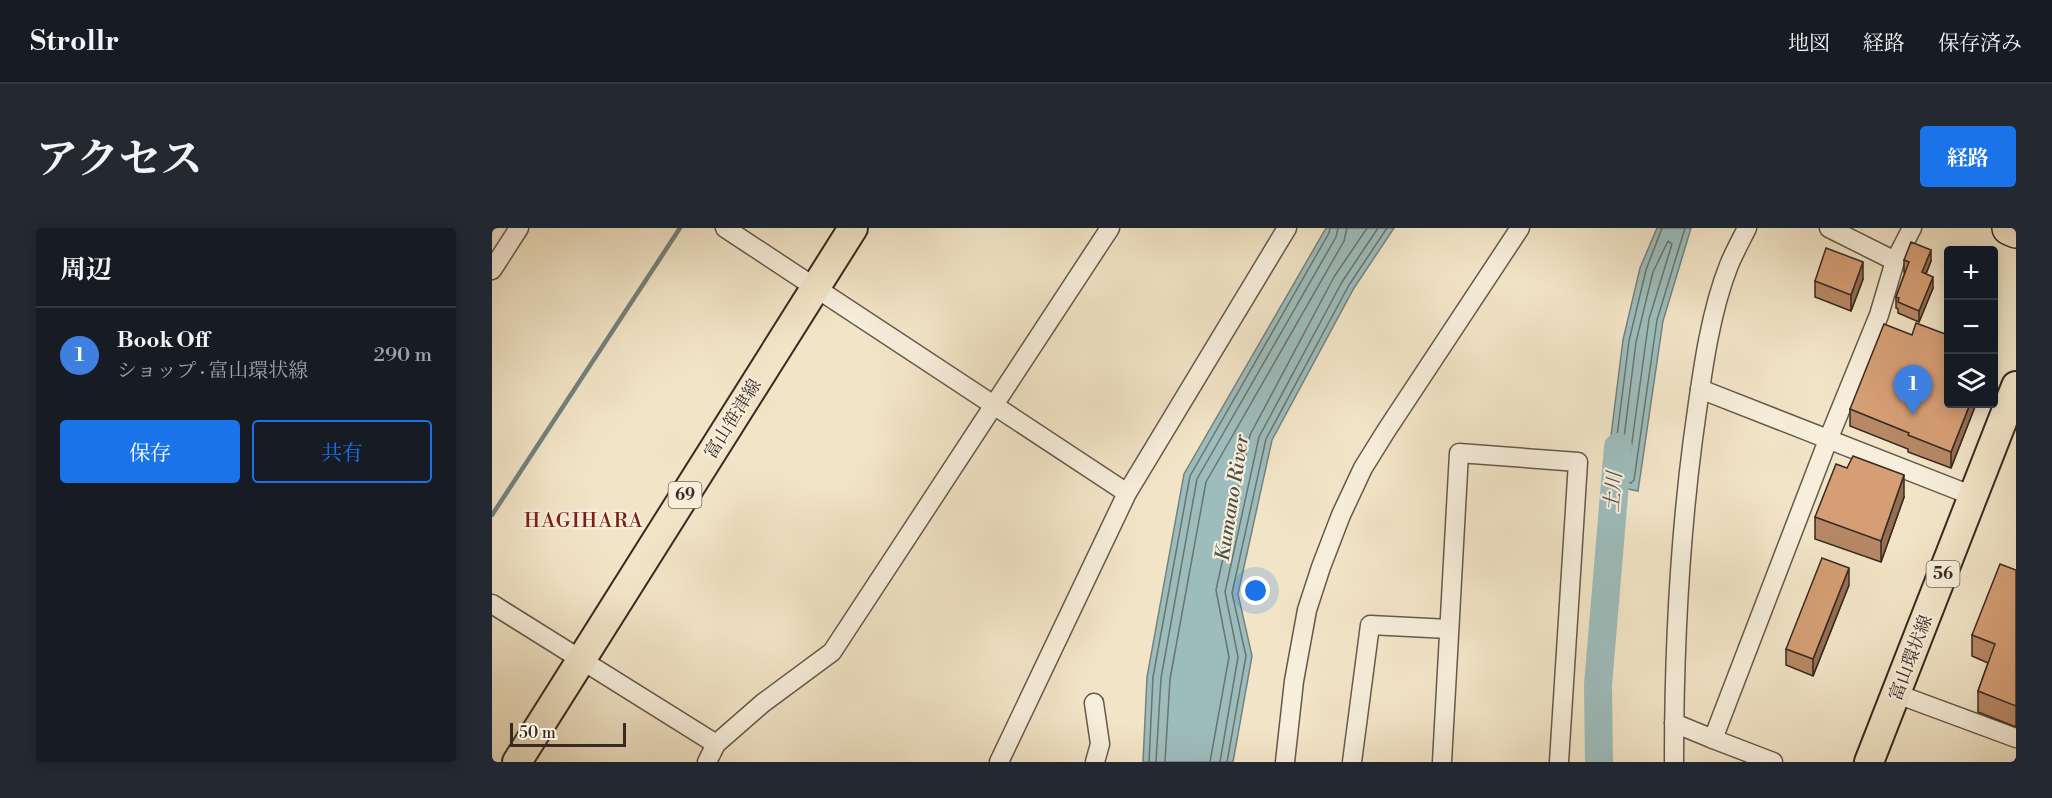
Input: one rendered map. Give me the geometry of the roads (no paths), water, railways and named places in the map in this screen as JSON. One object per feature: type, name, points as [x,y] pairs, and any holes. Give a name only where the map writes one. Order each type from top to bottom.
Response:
[{"type":"highway","points":[[2009,228],[2016,231]]},
{"type":"main road","name":"富山笹津線","points":[[518,762],[853,228]]},
{"type":"main road","name":"富山環状線","points":[[1869,762],[2016,386]]},
{"type":"street","points":[[492,270],[519,228]]},
{"type":"street","points":[[725,228],[1127,493]]},
{"type":"street","points":[[707,762],[716,744],[763,703],[832,652],[1110,228]]},
{"type":"street","points":[[999,762],[1127,493],[1287,228]]},
{"type":"street","points":[[1285,762],[1294,681],[1307,610],[1320,567],[1341,515],[1363,468],[1386,431],[1520,228]]},
{"type":"street","points":[[1674,762],[1681,556],[1686,494],[1700,389],[1711,328],[1729,267],[1747,228]]},
{"type":"street","points":[[1829,228],[1895,261]]},
{"type":"street","points":[[1713,739],[1828,440],[1879,315],[1895,261],[1912,228]]},
{"type":"street","points":[[1700,389],[1973,496]]},
{"type":"street","points":[[1442,762],[1459,453],[1578,462],[1559,762]]},
{"type":"street","points":[[492,604],[716,744]]},
{"type":"street","points":[[1352,762],[1370,625],[1449,629]]},
{"type":"street","points":[[1897,694],[2016,738]]},
{"type":"street","points":[[1094,702],[1100,744],[1095,762]]},
{"type":"street","points":[[1674,723],[1773,762]]},
{"type":"water","name":"Kumano River","points":[[1326,228],[1394,228],[1354,288],[1272,440],[1238,594],[1252,656],[1233,762],[1143,762],[1147,677],[1184,474]]},
{"type":"water","points":[[1657,228],[1691,228],[1663,321],[1638,491],[1605,484],[1623,340],[1640,268]]},
{"type":"waterway","points":[[492,515],[680,228]]},
{"type":"waterway","name":"土川","points":[[1599,762],[1598,685],[1618,447]]},
{"type":"place","name":"Book Off","points":[[1913,415]]},
{"type":"district","name":"HAGIHARA","points":[[584,521]]}]
